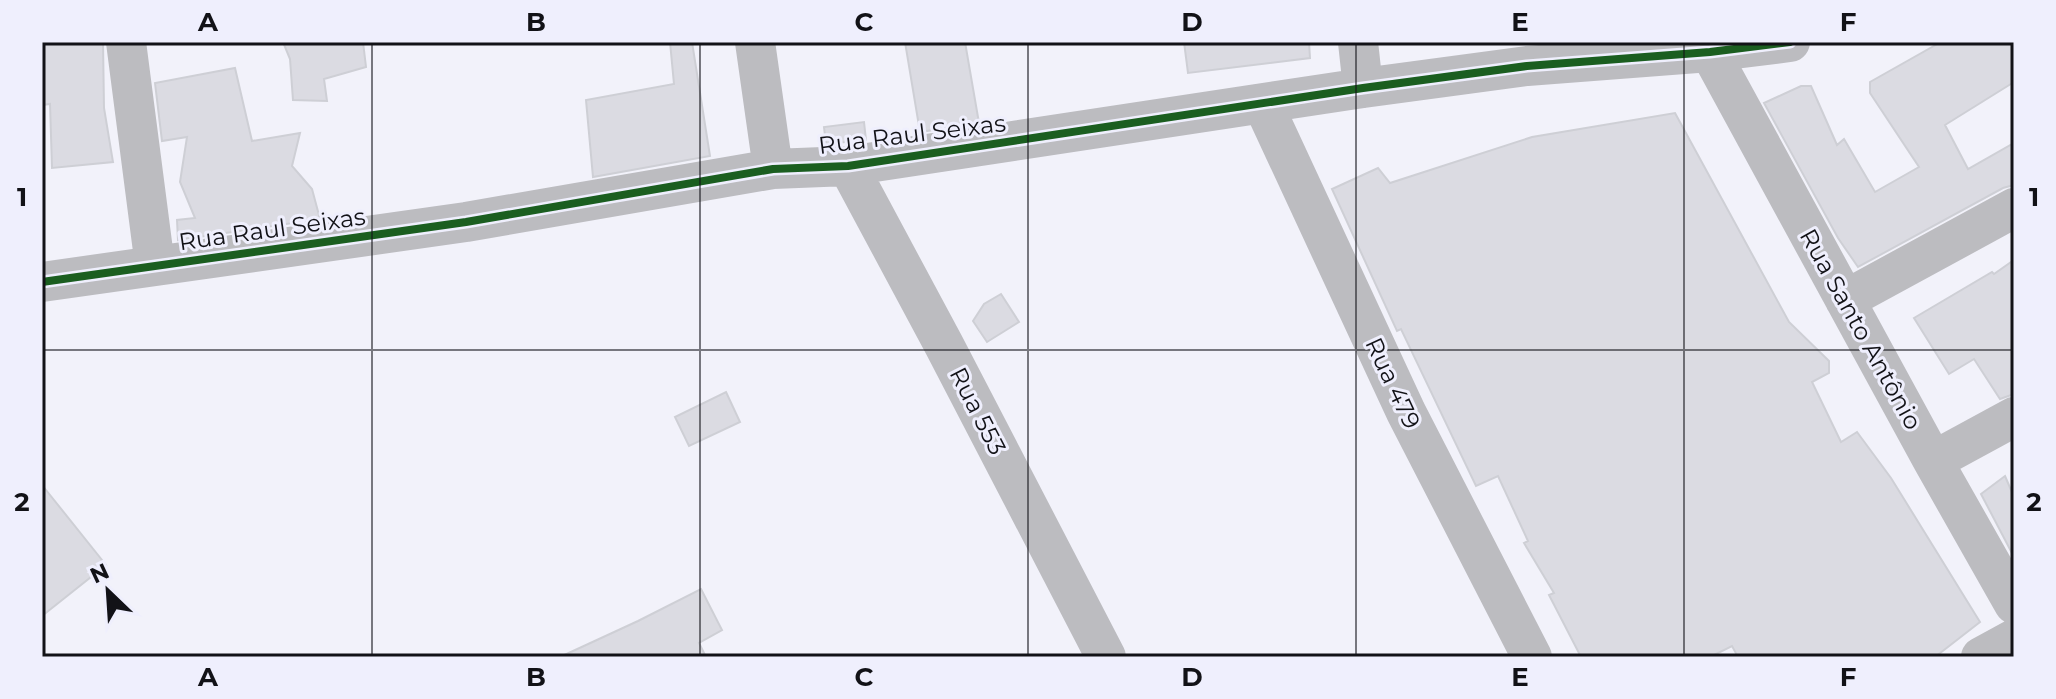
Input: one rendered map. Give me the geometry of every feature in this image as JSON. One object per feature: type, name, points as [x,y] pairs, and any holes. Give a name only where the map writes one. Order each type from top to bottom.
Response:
[{"type":"street","points":[[126,42],[155,266]]},
{"type":"street","points":[[755,42],[773,169]]},
{"type":"street","points":[[1358,42],[1363,88]]},
{"type":"street","name":"Rua Raul Seixas","points":[[42,282],[466,222],[773,169],[848,166],[1527,66],[1710,52],[1790,42]]},
{"type":"street","name":"Rua Santo Antônio","points":[[1710,52],[2014,604]]},
{"type":"street","name":"Rua 479","points":[[1263,104],[1406,412],[1532,657]]},
{"type":"street","name":"Rua 553","points":[[848,166],[1106,657]]},
{"type":"street","points":[[1845,300],[2014,208]]},
{"type":"street","points":[[1933,461],[2014,417]]},
{"type":"street","points":[[1981,657],[2014,639]]},
{"type":"building","points":[[42,42],[103,42],[104,108],[113,162],[52,168],[50,104],[42,105]]},
{"type":"building","points":[[283,42],[363,42],[366,67],[324,79],[327,101],[293,100],[290,59]]},
{"type":"building","points":[[670,42],[692,42],[710,156],[593,177],[586,100],[674,84]]},
{"type":"building","points":[[905,42],[965,42],[979,123],[920,132]]},
{"type":"building","points":[[1184,42],[1309,42],[1310,58],[1188,73]]},
{"type":"building","points":[[1941,42],[2014,42],[2014,82],[1945,125],[1968,169],[2014,143],[2014,185],[2003,188],[1858,267],[1838,238],[1764,103],[1801,86],[1811,86],[1837,145],[1844,139],[1875,192],[1919,167],[1870,93],[1870,82]]},
{"type":"building","points":[[235,68],[252,141],[300,133],[292,166],[312,189],[320,219],[178,240],[177,220],[195,218],[180,182],[187,137],[162,141],[155,83]]},
{"type":"building","points":[[1675,113],[1789,322],[1829,361],[1829,373],[1812,382],[1841,442],[1857,432],[1891,478],[1980,622],[1935,657],[1738,657],[1732,646],[1710,657],[1581,657],[1549,595],[1554,593],[1524,543],[1528,541],[1498,476],[1476,486],[1401,329],[1397,331],[1332,189],[1378,168],[1390,183],[1532,137]]},
{"type":"building","points":[[864,122],[866,140],[826,144],[824,127]]},
{"type":"building","points":[[2014,260],[2014,394],[2000,399],[1974,359],[1949,374],[1914,318]]},
{"type":"building","points":[[1001,294],[1019,322],[987,342],[973,321],[984,304]]},
{"type":"building","points":[[726,392],[740,422],[689,446],[675,417]]},
{"type":"building","points":[[2005,476],[2014,497],[2014,557],[1981,494]]},
{"type":"building","points":[[42,485],[106,565],[42,616]]},
{"type":"building","points":[[701,589],[722,630],[699,643],[706,657],[560,657],[638,621]]},
{"type":"cycle path","points":[[42,282],[466,222],[773,169],[848,166],[1527,66],[1710,52],[1790,42]]}]
